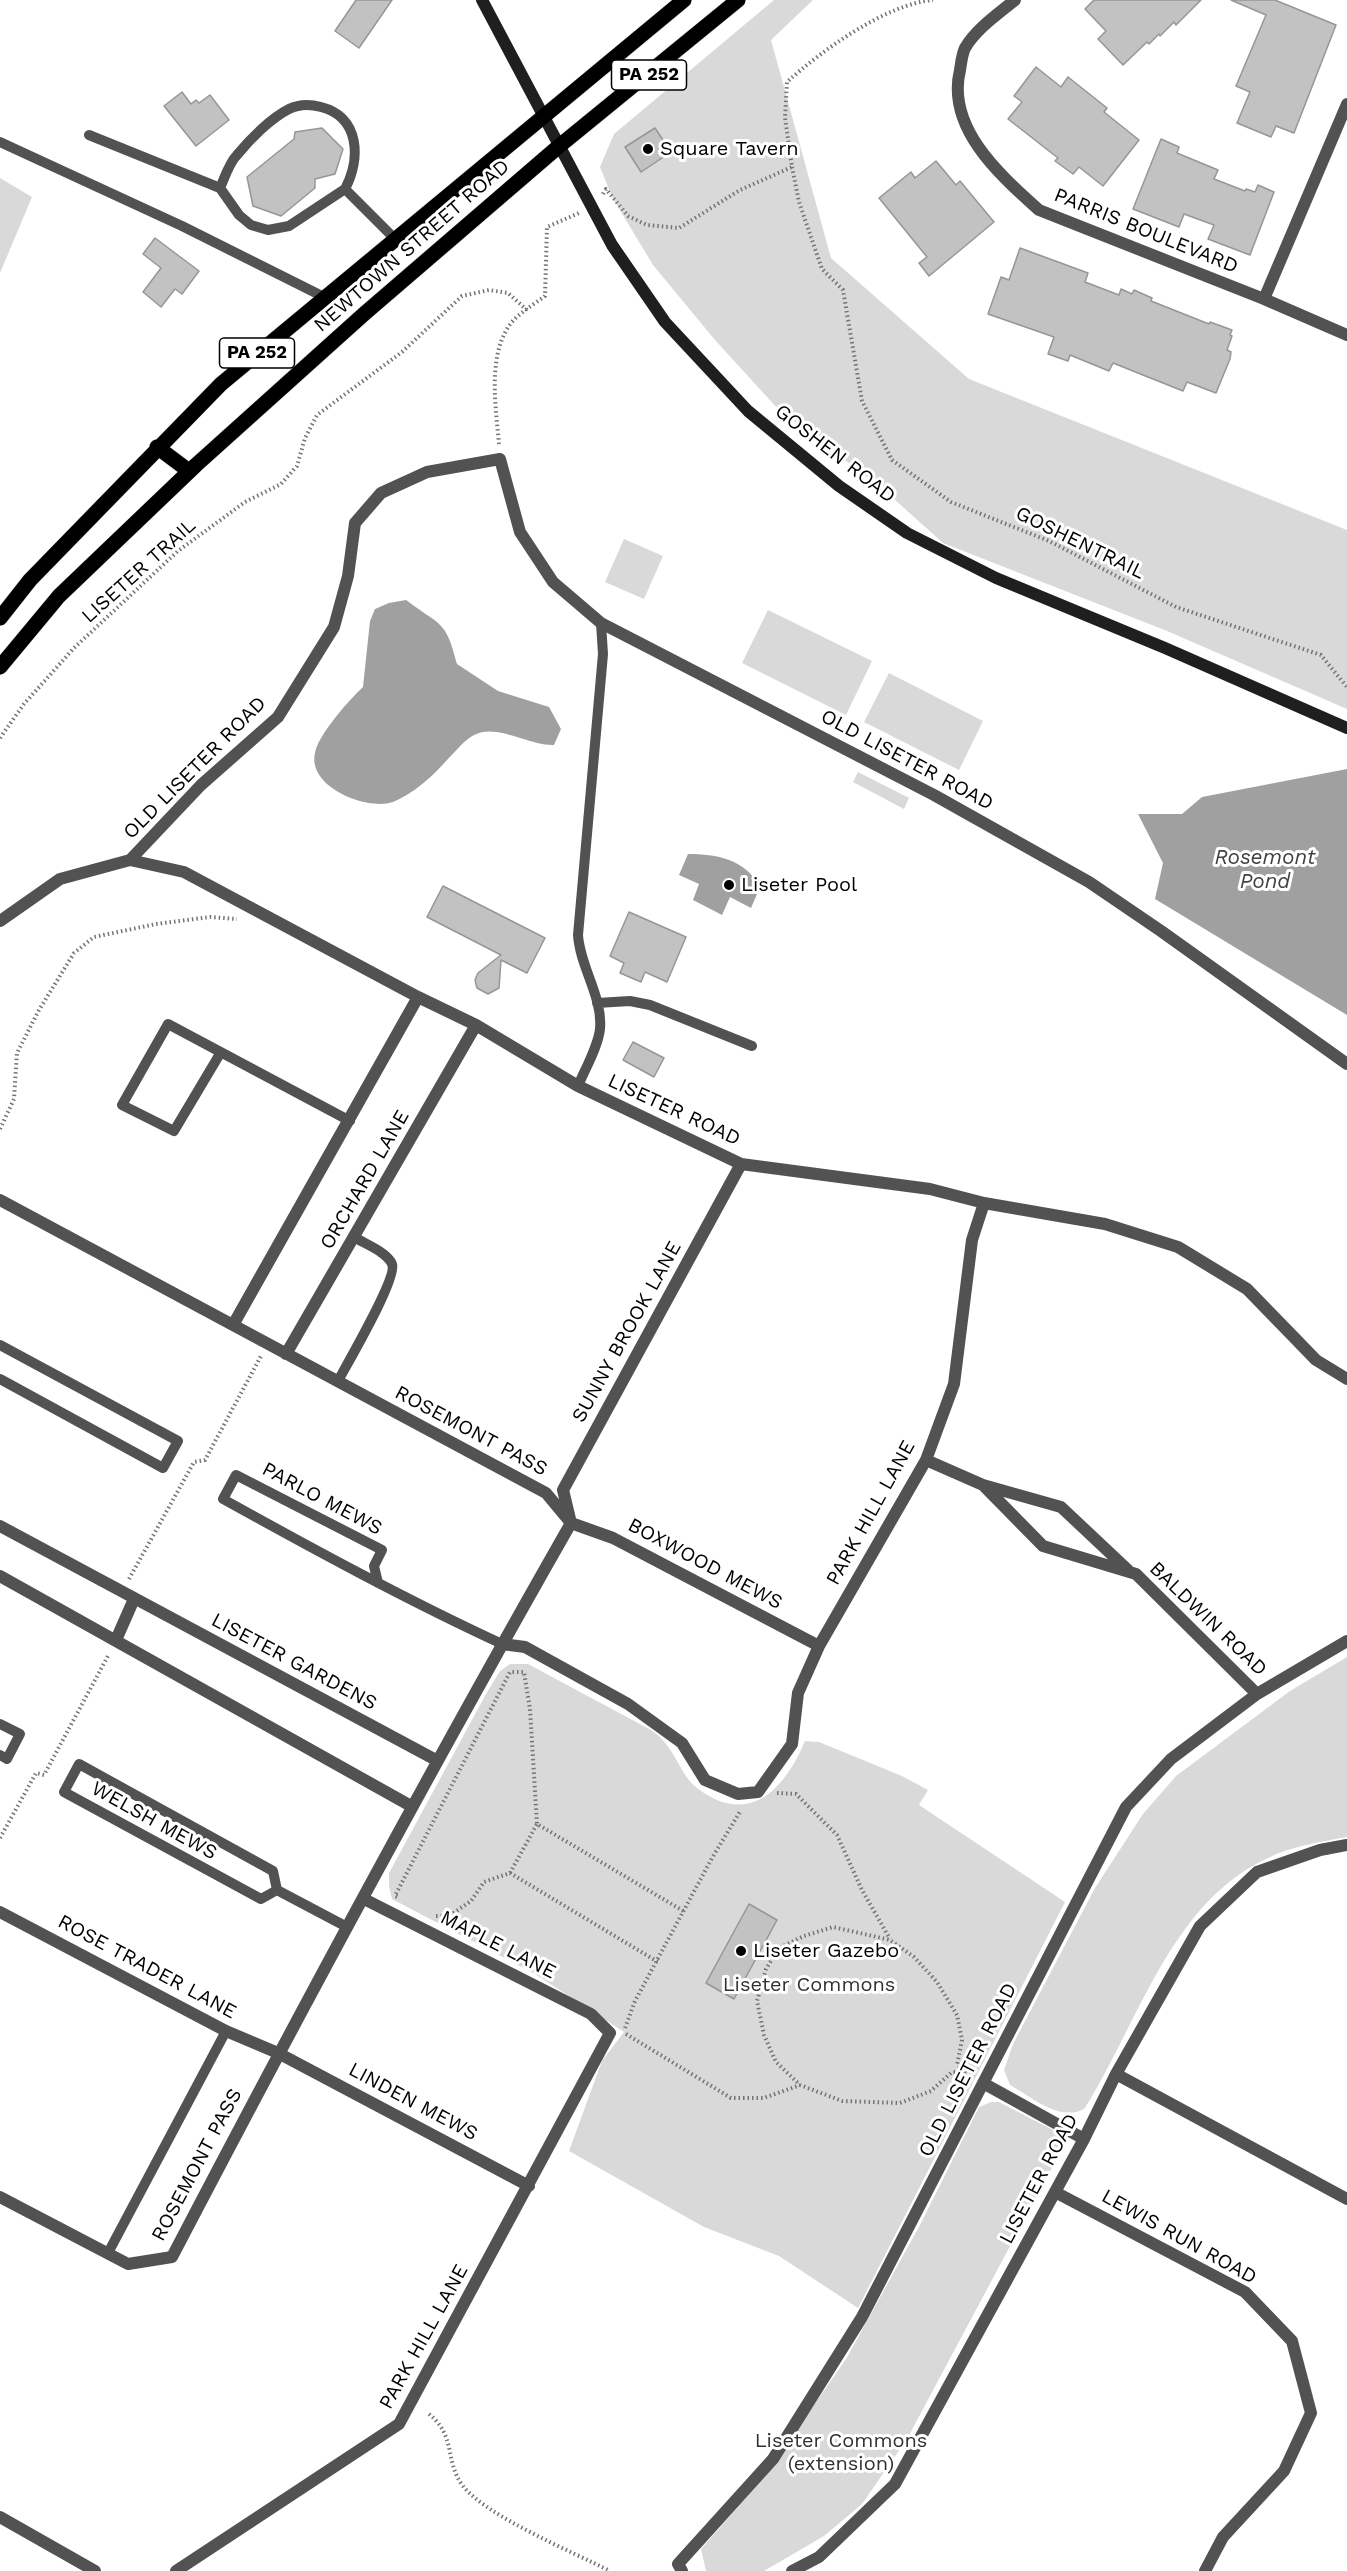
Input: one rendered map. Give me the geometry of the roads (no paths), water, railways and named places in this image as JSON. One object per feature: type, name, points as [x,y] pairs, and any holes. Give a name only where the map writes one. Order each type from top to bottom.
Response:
[{"type":"main road","name":"GOSHEN ROAD","points":[[482,0],[612,245],[665,322],[748,411],[839,486],[907,532],[996,578],[1165,648],[1347,728]]},
{"type":"main road","name":"NEWTOWN STREET ROAD","points":[[0,618],[30,580],[221,384],[684,0]]},
{"type":"main road","name":"NEWTOWN STREET ROAD","points":[[0,667],[59,596],[189,471],[364,314],[558,147],[738,0]]},
{"type":"main road","points":[[158,447],[189,471]]},
{"type":"street","name":"PARRIS BOULEVARD","points":[[1014,0],[991,19],[965,49],[957,80],[957,99],[962,123],[1009,184],[1039,210],[1264,299],[1347,335]]},
{"type":"street","points":[[1264,299],[1347,104]]},
{"type":"street","name":"OLD LISETER ROAD","points":[[130,860],[201,785],[278,717],[334,627],[348,576],[355,523],[381,493],[427,472],[500,459],[520,532],[553,582],[601,624],[934,795],[1089,882],[1347,1064]]},
{"type":"street","name":"LISETER ROAD","points":[[0,921],[60,879],[130,860],[184,872],[418,997],[476,1025],[578,1086],[741,1164],[930,1189],[984,1203],[1105,1224],[1178,1248],[1247,1289],[1316,1360],[1347,1379]]},
{"type":"street","points":[[233,1325],[418,997]]},
{"type":"street","name":"ORCHARD LANE","points":[[286,1354],[476,1025]]},
{"type":"street","name":"SUNNY BROOK LANE","points":[[571,1523],[563,1490],[741,1164]]},
{"type":"street","name":"ROSEMONT PASS","points":[[0,1200],[546,1493],[571,1523]]},
{"type":"street","name":"PARK HILL LANE","points":[[502,1644],[525,1647],[628,1704],[681,1743],[705,1780],[738,1794],[758,1792],[792,1744],[798,1693],[819,1646],[926,1460],[954,1384],[972,1240],[984,1203]]},
{"type":"street","name":"BALDWIN ROAD","points":[[926,1460],[983,1485],[1061,1507],[1133,1573],[1257,1694]]},
{"type":"street","name":"BALDWIN ROAD","points":[[983,1485],[1043,1546],[1133,1573]]},
{"type":"street","points":[[278,2053],[364,1899],[436,1760],[571,1523]]},
{"type":"street","name":"BOXWOOD MEWS","points":[[571,1523],[613,1538],[819,1646]]},
{"type":"street","name":"LISETER GARDENS","points":[[0,1526],[436,1760]]},
{"type":"street","points":[[0,1576],[411,1806]]},
{"type":"street","points":[[117,1640],[134,1599]]},
{"type":"street","name":"OLD LISETER ROAD","points":[[682,2571],[678,2564],[773,2459],[862,2317],[1126,1807],[1171,1758],[1257,1694],[1347,1641]]},
{"type":"street","name":"LISETER ROAD","points":[[792,2571],[819,2557],[895,2484],[1084,2139],[1116,2074],[1200,1926],[1257,1872],[1320,1850],[1347,1845]]},
{"type":"street","name":"MAPLE LANE","points":[[364,1899],[591,2014],[610,2033]]},
{"type":"street","name":"ROSE TRADER LANE","points":[[0,1912],[226,2031],[278,2053]]},
{"type":"street","name":"PARK HILL LANE","points":[[176,2571],[399,2424],[610,2033]]},
{"type":"street","name":"ROSEMONT PASS","points":[[0,2197],[128,2264],[172,2257],[278,2053]]},
{"type":"street","name":"LINDEN MEWS","points":[[278,2053],[529,2186]]},
{"type":"street","points":[[1116,2074],[1347,2199]]},
{"type":"street","points":[[983,2084],[1084,2139]]},
{"type":"street","name":"LEWIS RUN ROAD","points":[[1055,2192],[1245,2292],[1292,2340],[1311,2412],[1284,2471],[1223,2537],[1205,2571]]},
{"type":"street","points":[[0,2517],[95,2571]]},
{"type":"lane","points":[[89,135],[220,188],[239,215],[251,225],[268,230],[289,226],[345,189],[354,173],[356,160],[353,134],[344,120],[329,109],[309,104],[290,108],[264,128],[236,156],[220,188]]},
{"type":"lane","points":[[0,142],[182,226],[324,297]]},
{"type":"lane","points":[[345,189],[394,239]]},
{"type":"lane","points":[[578,1086],[600,1032],[600,1015],[579,951],[578,935],[603,654],[601,624]]},
{"type":"lane","points":[[597,1003],[630,1001],[650,1005],[752,1046]]},
{"type":"lane","points":[[221,1052],[174,1131],[122,1106],[168,1024],[221,1052],[350,1121]]},
{"type":"lane","points":[[338,1381],[381,1300],[393,1272],[393,1264],[388,1258],[354,1237]]},
{"type":"lane","points":[[0,1345],[178,1441],[164,1467],[0,1379]]},
{"type":"lane","name":"PARLO MEWS","points":[[378,1583],[374,1566],[381,1551],[236,1475],[223,1499],[378,1583],[502,1644]]},
{"type":"lane","points":[[0,1724],[20,1734],[7,1759],[0,1755]]},
{"type":"lane","name":"WELSH MEWS","points":[[79,1764],[273,1871],[277,1890],[261,1899],[64,1792],[79,1764]]},
{"type":"lane","points":[[277,1890],[347,1927]]},
{"type":"lane","points":[[108,2253],[226,2031]]},
{"type":"water","points":[[406,600],[445,631],[457,664],[498,691],[549,707],[561,729],[554,745],[503,733],[483,732],[474,735],[422,784],[393,802],[369,803],[341,794],[329,786],[320,776],[315,765],[317,746],[335,718],[363,687],[370,621],[375,609],[389,603]]},
{"type":"water","name":"Rosemont Pond","points":[[1347,769],[1347,1015],[1155,899],[1163,863],[1138,814],[1182,814],[1202,797]]},
{"type":"water","name":"Liseter Pool","points":[[688,854],[720,857],[746,870],[760,887],[751,908],[730,897],[722,915],[693,900],[699,884],[679,875]]},
{"type":"place","name":"Square Tavern","points":[[648,149]]},
{"type":"place","name":"Liseter Pool","points":[[729,885]]},
{"type":"place","name":"Liseter Gazebo","points":[[741,1951]]},
{"type":"park label","name":"Liseter Commons","points":[[809,1985]]},
{"type":"park label","name":"Liseter Commons (extension)","points":[[841,2452]]}]
